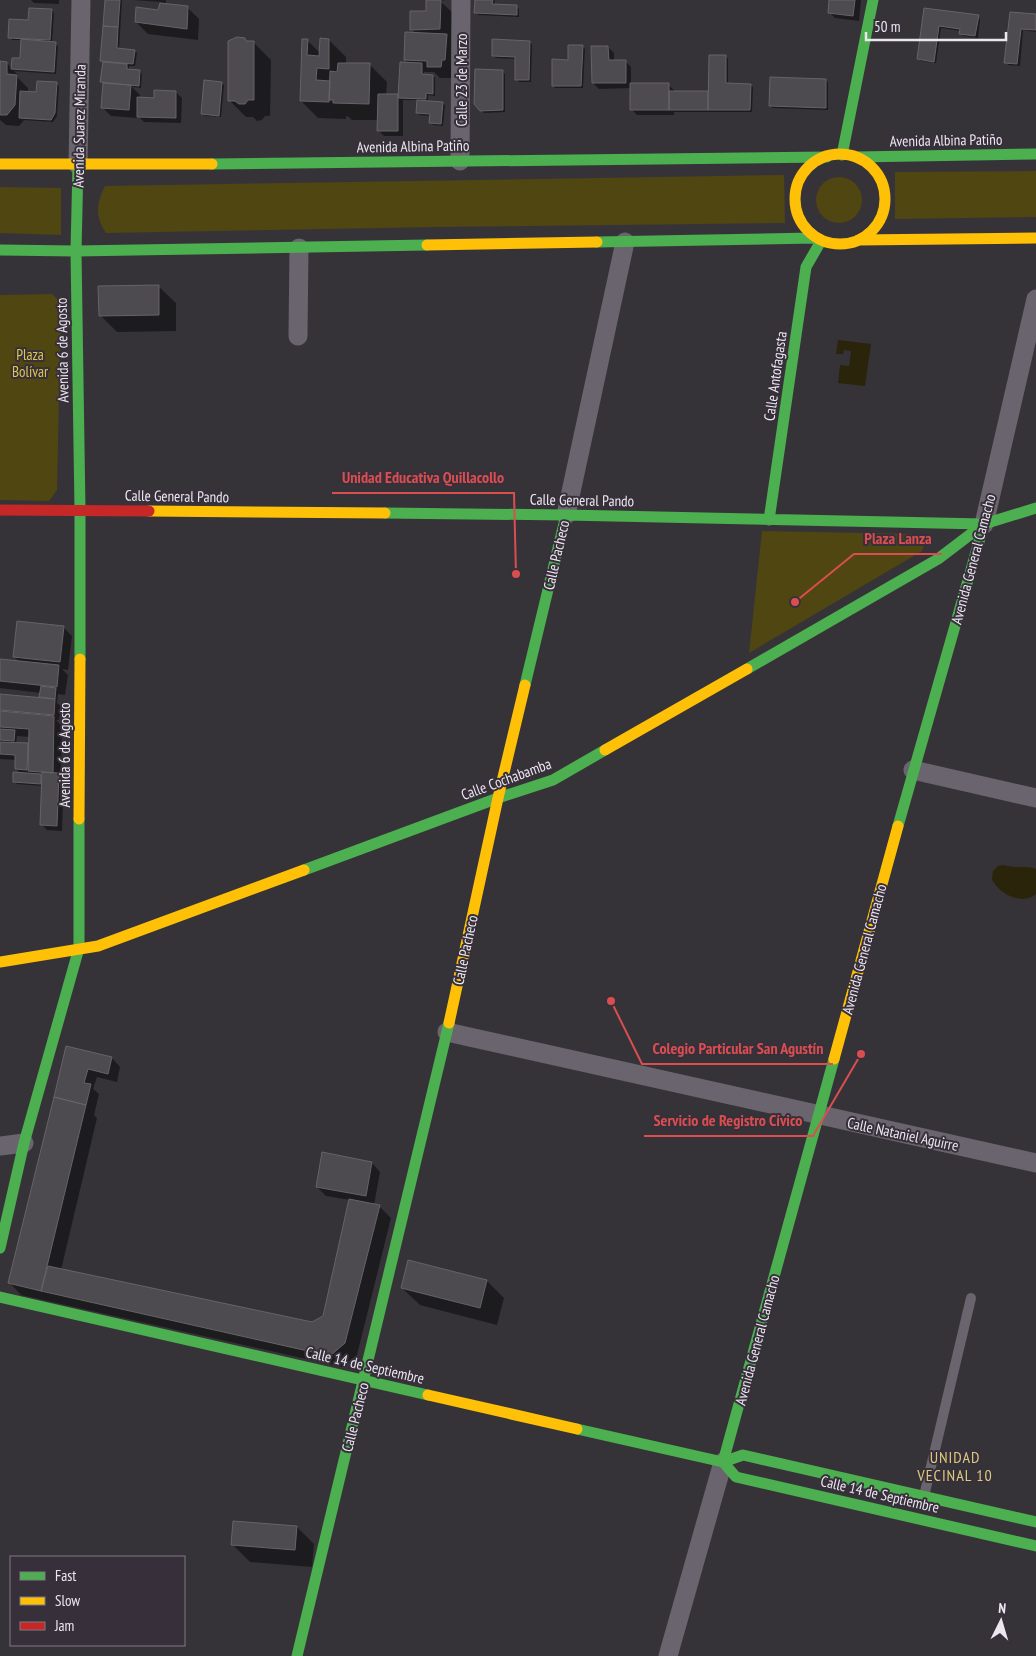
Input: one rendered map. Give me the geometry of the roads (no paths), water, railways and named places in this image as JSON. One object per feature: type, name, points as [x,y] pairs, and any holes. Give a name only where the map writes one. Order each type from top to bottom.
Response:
[{"type":"main road","points":[[842,155],[873,0]]},
{"type":"main road","name":"Avenida Albina Patiño","points":[[856,157],[1036,154]]},
{"type":"main road","points":[[817,240],[804,227],[797,214],[794,200],[796,185],[803,172],[813,162],[827,156],[842,155],[856,157],[871,166],[879,176],[885,191],[885,206],[880,220],[871,232],[858,240]]},
{"type":"main road","name":"Avenida Albina Patiño","points":[[0,164],[78,165],[827,156]]},
{"type":"main road","name":"Avenida Suarez Miranda","points":[[76,251],[78,165]]},
{"type":"main road","points":[[0,250],[76,251],[817,240],[843,244],[858,240],[1036,238]]},
{"type":"main road","name":"Calle Antofagasta","points":[[769,520],[806,267],[817,240]]},
{"type":"main road","name":"Avenida 6 de Agosto","points":[[0,1248],[24,1144],[79,948],[80,510],[76,251]]},
{"type":"main road","name":"Calle Cochabamba","points":[[0,962],[98,946],[498,798],[553,780],[938,559],[984,524],[1036,508]]},
{"type":"main road","name":"Calle General Pando","points":[[0,510],[566,515],[984,524]]},
{"type":"main road","name":"Calle Pacheco","points":[[297,1656],[447,1032],[498,798],[566,515]]},
{"type":"main road","name":"Avenida General Camacho","points":[[723,1462],[913,770],[984,524]]},
{"type":"main road","name":"Calle 14 de Septiembre","points":[[0,1297],[723,1462],[743,1455],[1036,1522]]},
{"type":"main road","name":"Calle 14 de Septiembre","points":[[723,1462],[736,1477],[1036,1546]]},
{"type":"street","name":"Avenida Suarez Miranda","points":[[78,165],[81,0]]},
{"type":"street","name":"Calle 23 de Marzo","points":[[460,161],[461,0]]},
{"type":"street","name":"Calle Pacheco","points":[[566,515],[624,242]]},
{"type":"street","points":[[298,336],[299,248]]},
{"type":"street","name":"Avenida General Camacho","points":[[984,524],[1036,298]]},
{"type":"street","points":[[913,770],[1036,798]]},
{"type":"street","name":"Calle Nataniel Aguirre","points":[[447,1032],[1036,1163]]},
{"type":"street","points":[[0,1146],[24,1144]]},
{"type":"street","name":"Avenida General Camacho","points":[[668,1656],[723,1462]]},
{"type":"lane","points":[[924,1496],[971,1298]]},
{"type":"place","name":"Unidad Educativa Quillacollo","points":[[516,574]]},
{"type":"place","name":"Plaza Lanza","points":[[795,602]]},
{"type":"place","name":"Colegio Particular San Agustín","points":[[611,1001]]},
{"type":"place","name":"Servicio de Registro Cívico","points":[[861,1054]]},
{"type":"district","name":"UNIDAD VECINAL 10","points":[[955,1466]]},
{"type":"park label","name":"Plaza Bolívar","points":[[30,362]]}]
